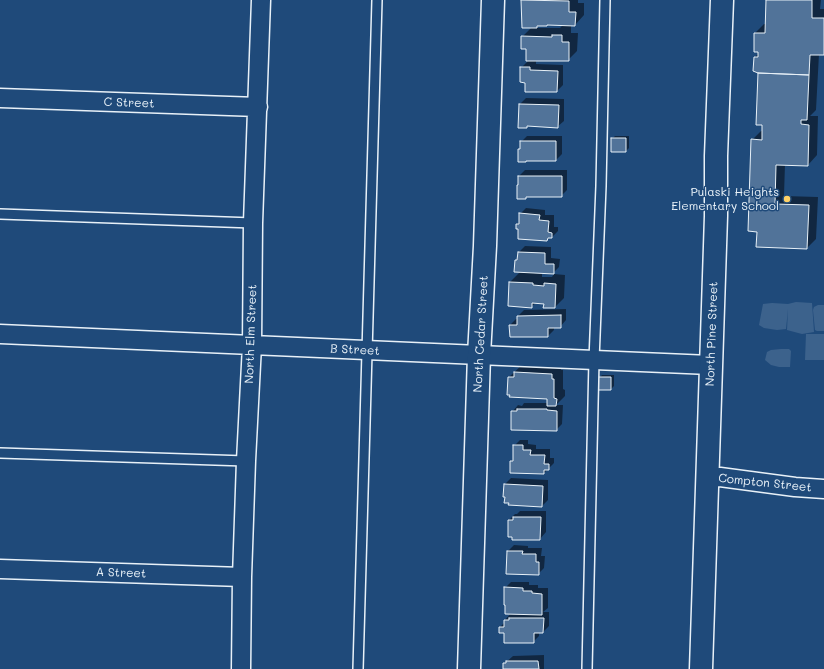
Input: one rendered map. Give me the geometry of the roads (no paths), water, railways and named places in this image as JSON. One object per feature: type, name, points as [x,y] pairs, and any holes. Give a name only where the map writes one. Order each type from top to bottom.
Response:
[{"type":"street","name":"North Elm Street","points":[[241,669],[242,577],[252,345],[253,223],[261,0]]},
{"type":"street","name":"North Cedar Street","points":[[469,669],[479,356],[485,246],[493,0]]},
{"type":"street","name":"North Pine Street","points":[[701,669],[722,0]]},
{"type":"street","name":"C Street","points":[[0,98],[258,107]]},
{"type":"street","name":"B Street","points":[[0,334],[710,365]]},
{"type":"street","name":"Compton Street","points":[[707,478],[720,477],[795,487],[824,489]]},
{"type":"street","name":"A Street","points":[[0,569],[242,577]]},
{"type":"lane","points":[[358,669],[377,0]]},
{"type":"lane","points":[[587,669],[594,360],[601,186],[605,0]]},
{"type":"lane","points":[[0,214],[253,223]]},
{"type":"lane","points":[[0,453],[246,461]]},
{"type":"place","name":"Pulaski Heights Elementary School","points":[[787,199]]}]
